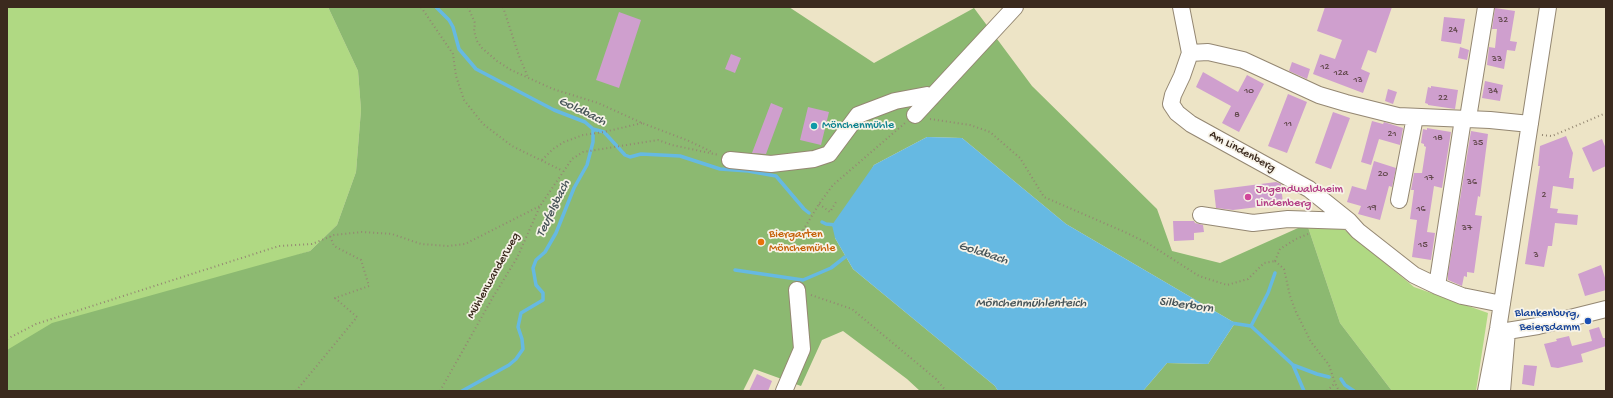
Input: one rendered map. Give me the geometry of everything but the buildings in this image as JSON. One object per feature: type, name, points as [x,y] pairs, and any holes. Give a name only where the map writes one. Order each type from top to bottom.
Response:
[{"type":"street","points":[[915,115],[1015,7]]},
{"type":"street","points":[[1181,7],[1190,53],[1208,52],[1243,60],[1319,95],[1398,116],[1415,118],[1465,119],[1529,128]]},
{"type":"street","points":[[1437,286],[1465,119],[1486,7]]},
{"type":"street","points":[[1502,391],[1501,308],[1548,7]]},
{"type":"street","name":"Am Lindenberg","points":[[1190,53],[1182,76],[1173,95],[1171,104],[1177,113],[1191,124],[1309,189],[1358,231],[1414,275],[1462,296],[1501,308]]},
{"type":"street","points":[[730,160],[771,164],[814,159],[829,154],[858,115],[895,101],[927,95],[931,98]]},
{"type":"street","points":[[1399,200],[1415,118]]},
{"type":"street","points":[[1201,215],[1253,223],[1288,219],[1348,221]]},
{"type":"street","points":[[784,391],[802,349],[797,290]]},
{"type":"street","points":[[1502,330],[1538,326],[1606,309]]},
{"type":"street","points":[[1486,391],[1502,330]]},
{"type":"path","points":[[421,7],[453,54],[456,76],[464,100],[483,124],[512,146],[564,171],[572,159],[583,152],[658,140],[715,153],[598,103],[553,89],[511,70],[497,61],[482,48],[477,41],[474,31],[475,23],[468,7]]},
{"type":"path","points":[[503,7],[528,78]]},
{"type":"path","points":[[1529,128],[1552,136],[1606,113]]},
{"type":"path","points":[[799,237],[819,204],[833,185],[915,115],[930,119],[970,125],[990,132],[1020,158],[1044,197],[1127,233],[1148,244],[1199,276],[1227,285],[1248,279],[1264,263],[1275,261]]},
{"type":"path","points":[[542,160],[553,149],[564,142],[583,135],[604,132],[642,123]]},
{"type":"path","name":"Mühlenwanderweg","points":[[440,391],[493,297],[517,258],[540,206],[564,171]]},
{"type":"path","points":[[819,204],[830,212],[836,202]]},
{"type":"path","points":[[7,340],[36,324],[279,246],[312,244],[330,236],[362,232],[392,234],[421,244],[448,246],[465,244],[540,206]]},
{"type":"path","points":[[1275,261],[1280,249],[1296,239],[1315,232]]},
{"type":"path","points":[[296,391],[357,317],[335,298],[370,286],[361,260],[334,246],[330,236]]},
{"type":"path","points":[[1275,261],[1284,269],[1290,296],[1296,312],[1311,342],[1329,365],[1334,382],[1339,391]]},
{"type":"path","points":[[797,290],[852,309],[936,379],[946,391]]},
{"type":"path","points":[[1327,391],[1334,382]]},
{"type":"green space","points":[[7,7],[328,7],[358,71],[361,110],[356,172],[337,225],[310,251],[7,350]]},
{"type":"green space","points":[[328,7],[789,7],[874,63],[974,8],[1032,86],[1157,209],[1172,251],[1220,263],[1307,224],[1340,323],[1392,391],[1143,391],[1167,363],[1208,364],[1235,323],[1066,224],[962,138],[927,137],[874,165],[835,238],[853,269],[995,386],[998,391],[920,391],[907,379],[843,331],[822,340],[801,386],[754,369],[743,391],[7,391],[7,350],[52,323],[310,251],[337,225],[356,172],[361,110],[358,71]]},
{"type":"green space","points":[[1329,217],[1414,287],[1488,313],[1476,391],[1392,391],[1340,323],[1307,224]]},
{"type":"water","name":"Mönchenmühlenteich","points":[[927,137],[962,138],[1066,224],[1235,323],[1208,364],[1167,363],[1143,391],[998,391],[995,386],[853,269],[835,238],[832,225],[874,165]]},
{"type":"waterway","name":"Goldbach","points":[[436,7],[449,20],[453,27],[459,49],[476,69],[554,110],[585,122],[593,129],[604,132],[625,155],[630,157],[641,154],[680,156],[720,169],[748,171],[776,176],[809,213]]},
{"type":"waterway","name":"Teufelsbach","points":[[462,391],[509,365],[516,359],[523,349],[522,339],[518,327],[521,313],[543,300],[543,293],[536,285],[533,268],[536,260],[545,252],[556,233],[574,188],[587,165],[593,142],[593,129]]},
{"type":"waterway","name":"Goldbach","points":[[822,222],[836,225]]},
{"type":"waterway","points":[[735,270],[803,280],[831,268],[845,257]]},
{"type":"waterway","points":[[1251,326],[1268,293],[1275,273]]},
{"type":"waterway","name":"Silberborn","points":[[1231,323],[1251,326],[1293,365],[1329,377]]},
{"type":"waterway","points":[[1293,365],[1304,391]]},
{"type":"waterway","name":"Silberborn","points":[[1341,379],[1345,385],[1354,391]]},
{"type":"place","name":"Mönchenmühle","points":[[814,126]]},
{"type":"place","name":"Jugendwaldheim Lindenberg","points":[[1248,197]]},
{"type":"place","name":"Biergarten Mönchemühle","points":[[761,242]]},
{"type":"place","name":"Blankenburg, Beiersdamm","points":[[1588,321]]}]
